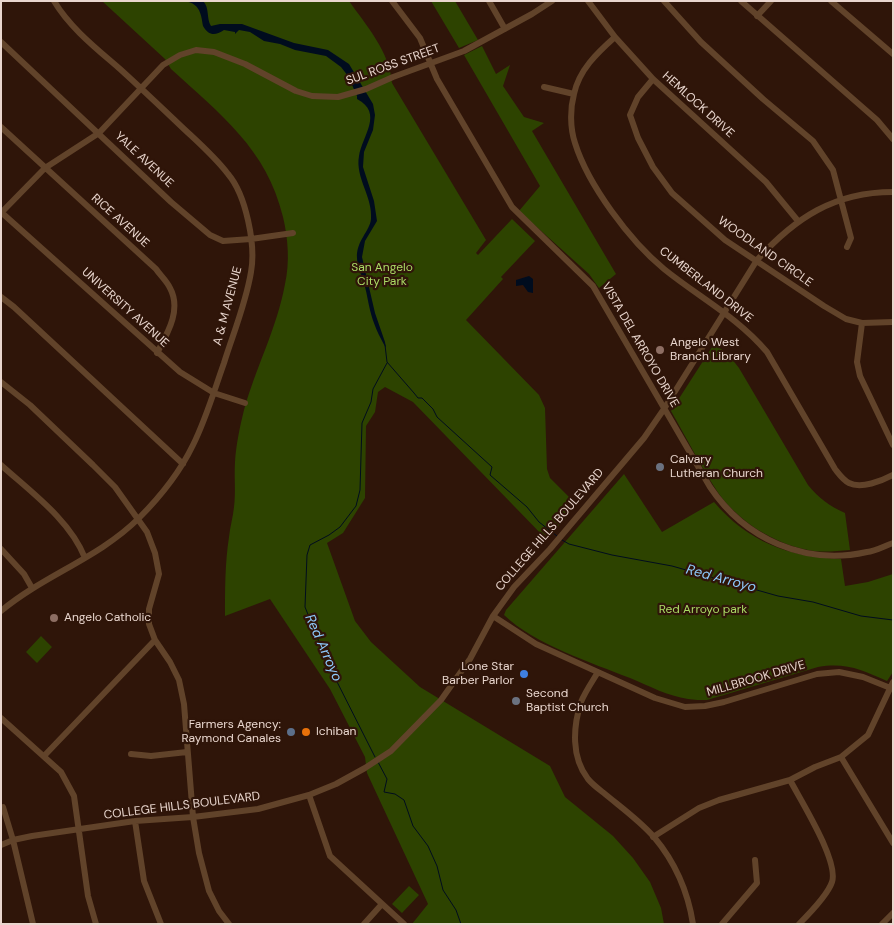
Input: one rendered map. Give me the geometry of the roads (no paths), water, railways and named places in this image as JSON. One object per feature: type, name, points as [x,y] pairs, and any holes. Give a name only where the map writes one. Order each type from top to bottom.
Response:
[{"type":"street","name":"A & M AVENUE","points":[[1,611],[32,588],[114,540],[138,519],[158,497],[182,464],[204,423],[237,325],[252,271],[251,239],[246,213],[240,193],[230,176],[216,159],[82,35],[54,1]]},
{"type":"street","name":"VISTA DEL ARROYO DRIVE","points":[[392,1],[420,38],[437,79],[512,208],[594,286],[664,409],[720,501],[731,514],[755,533],[781,546],[812,554],[843,556],[860,554],[893,543]]},
{"type":"street","points":[[489,1],[505,29]]},
{"type":"street","name":"SUL ROSS STREET","points":[[1,213],[45,168],[99,133],[163,65],[180,55],[196,50],[214,52],[231,58],[296,91],[312,96],[338,97],[366,89],[393,76],[464,51],[552,1]]},
{"type":"street","name":"HEMLOCK DRIVE","points":[[588,1],[615,37],[653,79],[766,182],[798,221]]},
{"type":"street","points":[[664,1],[701,42],[763,99],[813,141],[833,170],[851,238],[847,247]]},
{"type":"street","points":[[741,1],[877,120],[893,139]]},
{"type":"street","points":[[757,16],[771,1]]},
{"type":"street","points":[[831,1],[893,54]]},
{"type":"street","name":"CUMBERLAND DRIVE","points":[[615,37],[599,50],[584,69],[574,94],[571,120],[575,143],[587,172],[604,199],[624,227],[657,262],[754,336],[767,352],[842,478],[851,484],[863,485],[877,482],[893,475]]},
{"type":"street","name":"YALE AVENUE","points":[[1,42],[171,202],[210,235],[222,241],[251,239],[293,232]]},
{"type":"street","name":"WOODLAND CIRCLE","points":[[653,79],[638,97],[630,115],[638,138],[653,167],[672,193],[725,240],[846,319],[862,323],[893,322]]},
{"type":"street","points":[[544,87],[574,94]]},
{"type":"street","name":"RICE AVENUE","points":[[1,127],[156,268],[171,289],[174,306],[170,328],[156,352]]},
{"type":"street","name":"COLLEGE HILLS BOULEVARD","points":[[1,845],[32,836],[135,821],[194,817],[258,809],[309,795],[336,784],[391,751],[441,700],[470,658],[494,616],[514,587],[550,549],[644,438],[757,260],[775,240],[798,221],[818,209],[841,199],[876,192],[893,192]]},
{"type":"street","name":"UNIVERSITY AVENUE","points":[[1,213],[180,372],[214,393],[245,403]]},
{"type":"street","points":[[1,297],[182,464]]},
{"type":"street","points":[[862,323],[857,362],[860,376],[893,445]]},
{"type":"street","points":[[1,382],[30,405],[93,465],[114,487],[147,532],[155,553],[159,574],[149,609],[148,624],[155,640],[170,662],[179,680],[184,704],[187,752],[199,853],[209,892],[219,911],[229,924]]},
{"type":"street","points":[[1,465],[50,510],[72,534],[85,558]]},
{"type":"street","points":[[1,549],[24,574],[32,588]]},
{"type":"street","name":"MILLBROOK DRIVE","points":[[494,616],[536,644],[655,698],[685,707],[705,706],[724,702],[817,674],[839,672],[892,686]]},
{"type":"street","points":[[44,756],[155,640]]},
{"type":"street","points":[[598,672],[581,701],[574,732],[576,752],[580,766],[588,780],[629,813],[654,837],[676,869],[693,924]]},
{"type":"street","points":[[654,837],[699,808],[719,800],[790,780],[840,757],[868,735],[892,686]]},
{"type":"street","points":[[1,718],[61,772],[74,796],[88,896],[96,924]]},
{"type":"street","points":[[131,754],[151,756],[187,752]]},
{"type":"street","points":[[840,757],[893,843]]},
{"type":"street","points":[[790,780],[825,846],[834,875],[832,884],[799,924]]},
{"type":"street","points":[[309,795],[330,856],[404,924]]},
{"type":"street","points":[[3,807],[33,924]]},
{"type":"street","points":[[135,821],[144,881],[161,924]]},
{"type":"street","points":[[722,924],[757,883],[755,860]]},
{"type":"street","points":[[364,924],[382,904]]},
{"type":"street","points":[[882,924],[893,913]]},
{"type":"water","points":[[182,1],[203,1],[211,26],[242,24],[294,43],[328,50],[349,64],[373,104],[375,115],[373,130],[364,152],[363,167],[374,201],[377,221],[365,241],[362,257],[375,313],[386,348],[373,320],[357,262],[357,252],[371,219],[371,211],[358,164],[369,125],[369,111],[357,99],[348,76],[341,67],[326,56],[264,41],[250,32],[239,30],[235,34],[235,32],[224,30],[212,34],[203,26],[200,12],[196,6]]},
{"type":"water","points":[[529,276],[533,279],[533,293],[528,292],[523,285],[516,286],[516,280]]},
{"type":"waterway","name":"Red Arroyo","points":[[385,345],[387,362],[418,398],[422,398],[433,409],[437,417],[492,467],[490,475],[527,507],[539,522],[557,536]]},
{"type":"waterway","name":"Red Arroyo","points":[[375,757],[327,662],[305,607],[307,555],[310,545],[340,527],[356,506],[360,490],[362,423],[371,402],[373,389],[387,363]]},
{"type":"waterway","name":"Red Arroyo","points":[[562,540],[569,544],[612,555],[672,566],[778,596],[813,602],[861,616],[893,620]]},
{"type":"waterway","name":"Red Arroyo","points":[[378,762],[387,779],[384,792],[395,794],[404,800],[413,826],[428,846],[437,866],[443,890],[456,910],[461,924]]},
{"type":"place","name":"Angelo West Branch Library","points":[[660,350]]},
{"type":"place","name":"Calvary Lutheran Church","points":[[660,467]]},
{"type":"place","name":"Angelo Catholic","points":[[54,618]]},
{"type":"place","name":"Lone Star Barber Parlor","points":[[524,674]]},
{"type":"place","name":"Second Baptist Church","points":[[516,701]]},
{"type":"place","name":"Farmers Agency: Raymond Canales","points":[[291,732]]},
{"type":"place","name":"Ichiban","points":[[306,732]]},
{"type":"park label","name":"San Angelo City Park","points":[[382,275]]},
{"type":"park label","name":"Red Arroyo park","points":[[703,610]]}]
